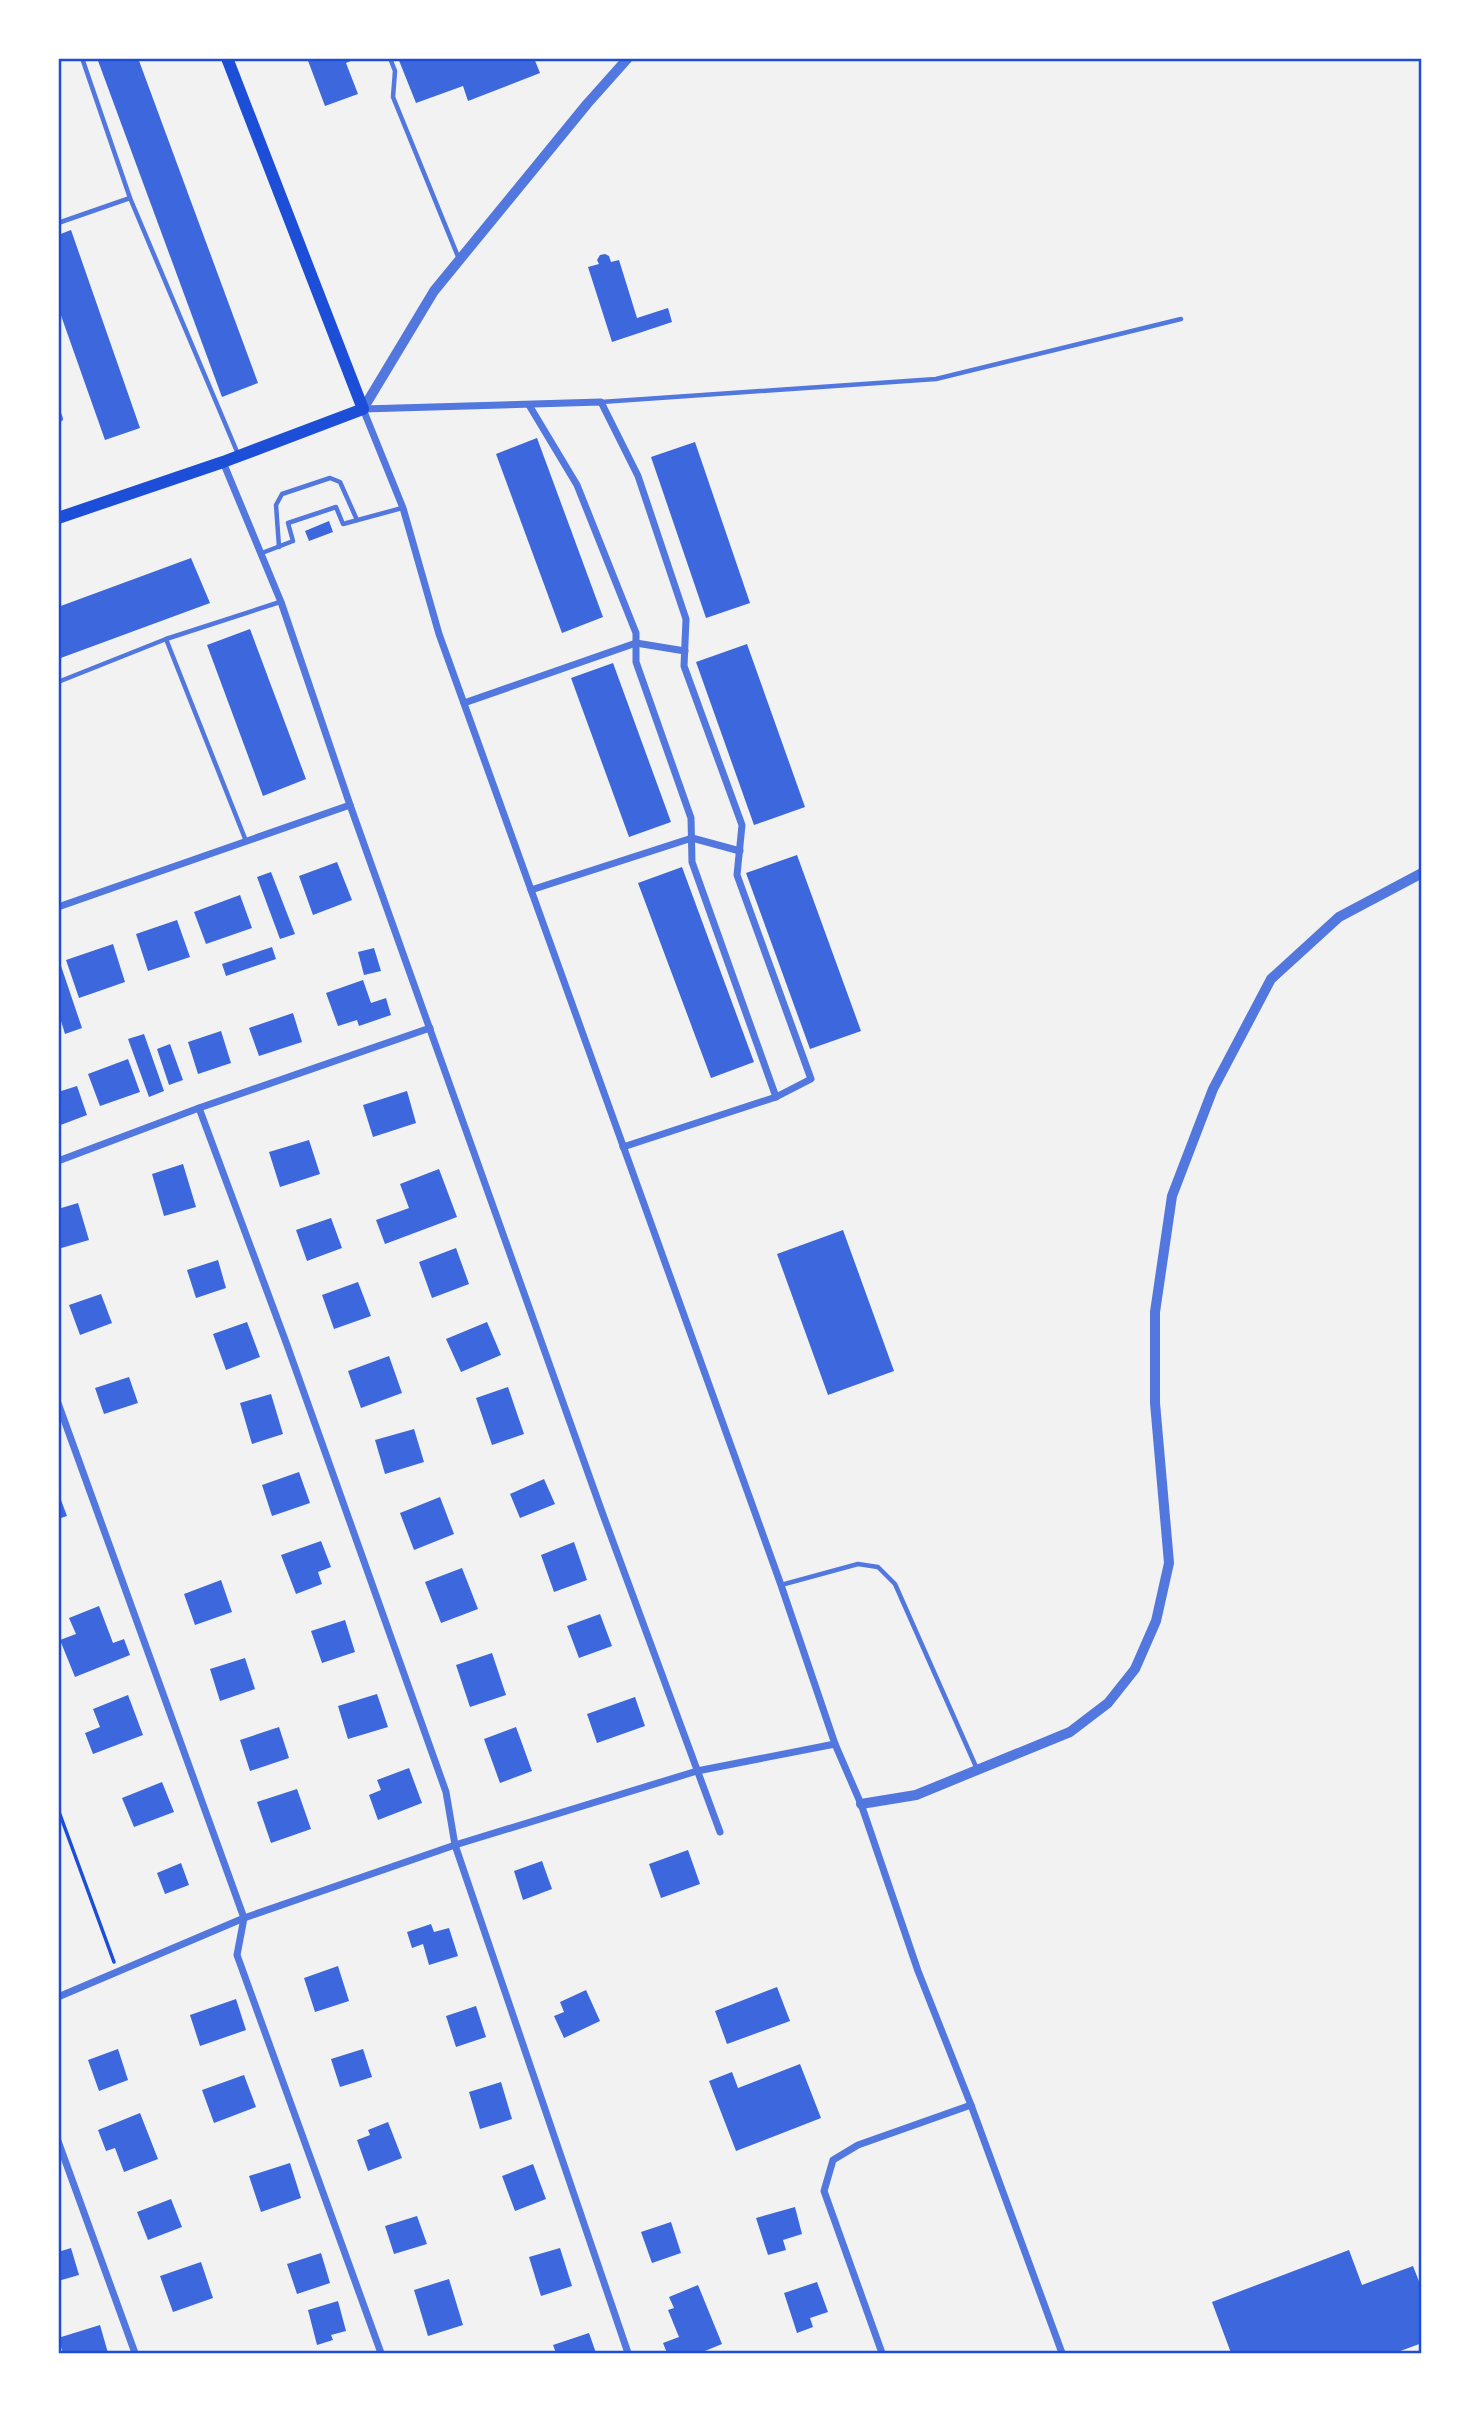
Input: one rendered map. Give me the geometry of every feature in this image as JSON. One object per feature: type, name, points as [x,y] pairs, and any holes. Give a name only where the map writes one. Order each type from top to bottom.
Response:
[{"type":"main road","points":[[58,518],[223,462],[363,408],[227,58]]},
{"type":"street","points":[[363,408],[433,291],[628,58]]},
{"type":"street","points":[[363,408],[601,402],[638,476],[686,619],[684,666],[742,825],[737,875],[811,1079],[776,1097],[623,1147]]},
{"type":"street","points":[[529,405],[577,485],[636,633],[636,662],[691,818],[692,862],[776,1097]]},
{"type":"street","points":[[363,408],[403,508],[439,634],[781,1585],[835,1744],[861,1804],[918,1971],[971,2105],[1062,2353]]},
{"type":"street","points":[[223,462],[281,602],[350,806],[597,1499],[720,1832]]},
{"type":"street","points":[[464,703],[636,643],[685,651]]},
{"type":"street","points":[[58,907],[350,806]]},
{"type":"street","points":[[531,890],[692,838],[740,851]]},
{"type":"street","points":[[861,1804],[916,1795],[1070,1732],[1108,1703],[1135,1669],[1156,1620],[1169,1563],[1155,1403],[1155,1312],[1172,1196],[1213,1089],[1271,979],[1339,916],[1422,873]]},
{"type":"street","points":[[58,1161],[199,1108],[430,1028]]},
{"type":"street","points":[[199,1108],[442,1779],[455,1845],[628,2353]]},
{"type":"street","points":[[58,1403],[244,1917],[237,1955],[381,2353]]},
{"type":"street","points":[[58,1997],[244,1917],[455,1845],[697,1772],[835,1744]]},
{"type":"street","points":[[882,2353],[824,2191],[833,2160],[858,2145],[971,2105]]},
{"type":"street","points":[[58,2141],[135,2353]]},
{"type":"lane","points":[[82,58],[130,198],[238,455]]},
{"type":"lane","points":[[390,58],[395,71],[393,97],[459,260]]},
{"type":"lane","points":[[58,223],[130,198]]},
{"type":"lane","points":[[601,402],[936,379],[1181,319]]},
{"type":"lane","points":[[58,411],[61,419],[58,421]]},
{"type":"lane","points":[[279,547],[276,505],[282,494],[330,478],[340,482],[357,520]]},
{"type":"lane","points":[[262,552],[293,541],[288,523],[336,507],[343,524],[403,508]]},
{"type":"lane","points":[[58,682],[166,639],[281,602]]},
{"type":"lane","points":[[166,639],[246,841]]},
{"type":"lane","points":[[781,1585],[858,1564],[878,1567],[895,1584],[978,1770]]},
{"type":"path","points":[[58,1809],[117,1971]]},
{"type":"building","points":[[97,58],[138,58],[258,383],[222,397]]},
{"type":"building","points":[[307,58],[352,58],[353,60],[346,63],[358,94],[325,106]]},
{"type":"building","points":[[398,58],[534,58],[540,73],[468,101],[463,86],[416,103]]},
{"type":"building","points":[[71,230],[140,428],[105,440],[58,307],[58,235]]},
{"type":"building","points":[[605,254],[611,262],[619,260],[637,318],[668,308],[672,322],[612,342],[588,267],[599,264],[597,260],[600,255]]},
{"type":"building","points":[[537,438],[603,617],[562,633],[496,454]]},
{"type":"building","points":[[695,442],[750,603],[706,618],[651,457]]},
{"type":"building","points":[[329,521],[333,532],[309,541],[305,531]]},
{"type":"building","points":[[191,558],[210,603],[58,659],[58,607]]},
{"type":"building","points":[[250,629],[306,779],[263,796],[207,645]]},
{"type":"building","points":[[747,644],[805,807],[754,825],[696,662]]},
{"type":"building","points":[[613,663],[671,822],[629,837],[571,678]]},
{"type":"building","points":[[797,855],[861,1031],[810,1049],[746,873]]},
{"type":"building","points":[[337,862],[352,900],[313,915],[299,876]]},
{"type":"building","points":[[682,867],[754,1062],[711,1078],[638,883]]},
{"type":"building","points":[[271,872],[295,934],[280,939],[257,877]]},
{"type":"building","points":[[240,895],[252,928],[206,944],[194,912]]},
{"type":"building","points":[[177,920],[190,957],[148,971],[136,934]]},
{"type":"building","points":[[113,944],[125,982],[79,998],[66,960]]},
{"type":"building","points":[[272,947],[276,959],[226,976],[222,964]]},
{"type":"building","points":[[374,948],[381,971],[364,975],[358,952]]},
{"type":"building","points":[[58,957],[82,1028],[65,1034],[58,1011]]},
{"type":"building","points":[[363,980],[371,1003],[386,998],[391,1015],[359,1026],[357,1020],[338,1026],[326,993]]},
{"type":"building","points":[[293,1013],[302,1042],[259,1056],[249,1028]]},
{"type":"building","points":[[221,1031],[231,1063],[198,1074],[188,1042]]},
{"type":"building","points":[[144,1034],[164,1091],[149,1097],[128,1039]]},
{"type":"building","points":[[170,1044],[183,1080],[169,1085],[157,1049]]},
{"type":"building","points":[[128,1059],[140,1092],[100,1106],[88,1074]]},
{"type":"building","points":[[77,1086],[87,1115],[58,1126],[58,1092]]},
{"type":"building","points":[[407,1091],[416,1123],[373,1137],[363,1105]]},
{"type":"building","points":[[309,1140],[320,1174],[280,1187],[269,1152]]},
{"type":"building","points":[[183,1164],[196,1207],[164,1216],[152,1174]]},
{"type":"building","points":[[439,1169],[457,1217],[385,1244],[376,1220],[409,1208],[400,1184]]},
{"type":"building","points":[[78,1203],[89,1240],[58,1249],[58,1209]]},
{"type":"building","points":[[331,1218],[342,1248],[307,1261],[296,1230]]},
{"type":"building","points":[[843,1230],[894,1371],[828,1395],[777,1254]]},
{"type":"building","points":[[456,1248],[469,1284],[432,1298],[419,1262]]},
{"type":"building","points":[[218,1260],[226,1288],[196,1298],[187,1270]]},
{"type":"building","points":[[358,1282],[371,1316],[334,1329],[322,1295]]},
{"type":"building","points":[[101,1294],[112,1323],[80,1335],[69,1305]]},
{"type":"building","points":[[247,1322],[260,1357],[226,1370],[213,1334]]},
{"type":"building","points":[[487,1322],[501,1355],[461,1372],[446,1339]]},
{"type":"building","points":[[389,1356],[402,1393],[361,1408],[348,1371]]},
{"type":"building","points":[[129,1377],[138,1403],[104,1414],[95,1388]]},
{"type":"building","points":[[508,1387],[524,1434],[492,1445],[476,1398]]},
{"type":"building","points":[[271,1394],[283,1434],[252,1444],[240,1403]]},
{"type":"building","points":[[414,1429],[424,1462],[385,1474],[375,1440]]},
{"type":"building","points":[[299,1472],[310,1503],[272,1516],[262,1485]]},
{"type":"building","points":[[544,1479],[555,1504],[520,1518],[510,1494]]},
{"type":"building","points":[[58,1492],[67,1516],[58,1519]]},
{"type":"building","points":[[440,1497],[454,1534],[414,1550],[400,1513]]},
{"type":"building","points":[[321,1541],[331,1567],[318,1572],[322,1584],[296,1594],[281,1555]]},
{"type":"building","points":[[574,1542],[587,1580],[554,1592],[541,1555]]},
{"type":"building","points":[[462,1568],[478,1609],[441,1623],[425,1582]]},
{"type":"building","points":[[221,1580],[232,1612],[195,1625],[184,1594]]},
{"type":"building","points":[[99,1606],[113,1643],[124,1639],[130,1655],[75,1677],[60,1640],[76,1634],[69,1618]]},
{"type":"building","points":[[600,1614],[612,1646],[579,1658],[567,1626]]},
{"type":"building","points":[[345,1620],[355,1652],[322,1663],[311,1631]]},
{"type":"building","points":[[492,1653],[506,1695],[470,1707],[456,1665]]},
{"type":"building","points":[[245,1658],[255,1689],[220,1701],[210,1669]]},
{"type":"building","points":[[377,1694],[388,1727],[348,1739],[338,1706]]},
{"type":"building","points":[[128,1695],[143,1735],[93,1754],[85,1733],[100,1727],[93,1709]]},
{"type":"building","points":[[635,1697],[645,1726],[597,1743],[587,1714]]},
{"type":"building","points":[[279,1727],[289,1758],[250,1771],[240,1740]]},
{"type":"building","points":[[516,1727],[532,1771],[500,1783],[484,1739]]},
{"type":"building","points":[[409,1768],[422,1803],[378,1820],[369,1795],[381,1790],[377,1780]]},
{"type":"building","points":[[162,1782],[174,1812],[134,1827],[122,1798]]},
{"type":"building","points":[[297,1789],[311,1829],[271,1843],[257,1802]]},
{"type":"building","points":[[688,1850],[700,1884],[661,1898],[649,1864]]},
{"type":"building","points":[[542,1861],[552,1889],[523,1900],[514,1871]]},
{"type":"building","points":[[181,1863],[189,1885],[165,1894],[157,1873]]},
{"type":"building","points":[[431,1924],[434,1932],[449,1928],[458,1956],[429,1965],[423,1944],[412,1948],[407,1932]]},
{"type":"building","points":[[338,1966],[349,2001],[315,2012],[304,1978]]},
{"type":"building","points":[[777,1987],[790,2021],[727,2044],[715,2011]]},
{"type":"building","points":[[586,1990],[600,2021],[564,2038],[554,2016],[564,2012],[560,2002]]},
{"type":"building","points":[[236,1999],[246,2030],[200,2046],[190,2015]]},
{"type":"building","points":[[476,2006],[486,2037],[456,2047],[446,2016]]},
{"type":"building","points":[[118,2049],[128,2080],[99,2091],[88,2060]]},
{"type":"building","points":[[363,2049],[372,2077],[340,2087],[331,2059]]},
{"type":"building","points":[[800,2064],[821,2118],[736,2151],[709,2081],[732,2072],[738,2088]]},
{"type":"building","points":[[244,2075],[256,2107],[214,2123],[202,2090]]},
{"type":"building","points":[[501,2082],[512,2119],[480,2129],[469,2092]]},
{"type":"building","points":[[140,2113],[158,2159],[124,2172],[115,2148],[106,2151],[98,2130]]},
{"type":"building","points":[[388,2122],[402,2158],[368,2171],[357,2140],[370,2135],[368,2130]]},
{"type":"building","points":[[290,2163],[301,2198],[261,2212],[249,2176]]},
{"type":"building","points":[[533,2164],[546,2199],[515,2211],[502,2176]]},
{"type":"building","points":[[171,2199],[182,2227],[148,2240],[137,2212]]},
{"type":"building","points":[[795,2207],[802,2234],[783,2240],[786,2250],[768,2255],[756,2218]]},
{"type":"building","points":[[417,2216],[427,2244],[394,2254],[385,2226]]},
{"type":"building","points":[[671,2222],[681,2253],[652,2263],[641,2232]]},
{"type":"building","points":[[71,2248],[79,2275],[58,2281],[58,2252]]},
{"type":"building","points":[[560,2248],[572,2286],[541,2296],[529,2257]]},
{"type":"building","points":[[1349,2250],[1362,2285],[1413,2266],[1422,2289],[1422,2343],[1395,2353],[1231,2353],[1212,2302]]},
{"type":"building","points":[[321,2253],[330,2283],[297,2294],[287,2264]]},
{"type":"building","points":[[201,2262],[213,2298],[173,2312],[160,2276]]},
{"type":"building","points":[[449,2279],[463,2325],[428,2336],[414,2290]]},
{"type":"building","points":[[817,2282],[828,2312],[810,2318],[813,2327],[797,2333],[784,2293]]},
{"type":"building","points":[[698,2285],[722,2344],[700,2353],[667,2353],[663,2343],[679,2337],[668,2310],[674,2308],[669,2297]]},
{"type":"building","points":[[338,2301],[346,2331],[331,2335],[333,2340],[317,2345],[308,2310]]},
{"type":"building","points":[[100,2325],[108,2353],[63,2353],[58,2338]]},
{"type":"building","points":[[589,2333],[596,2353],[556,2353],[553,2345]]}]
